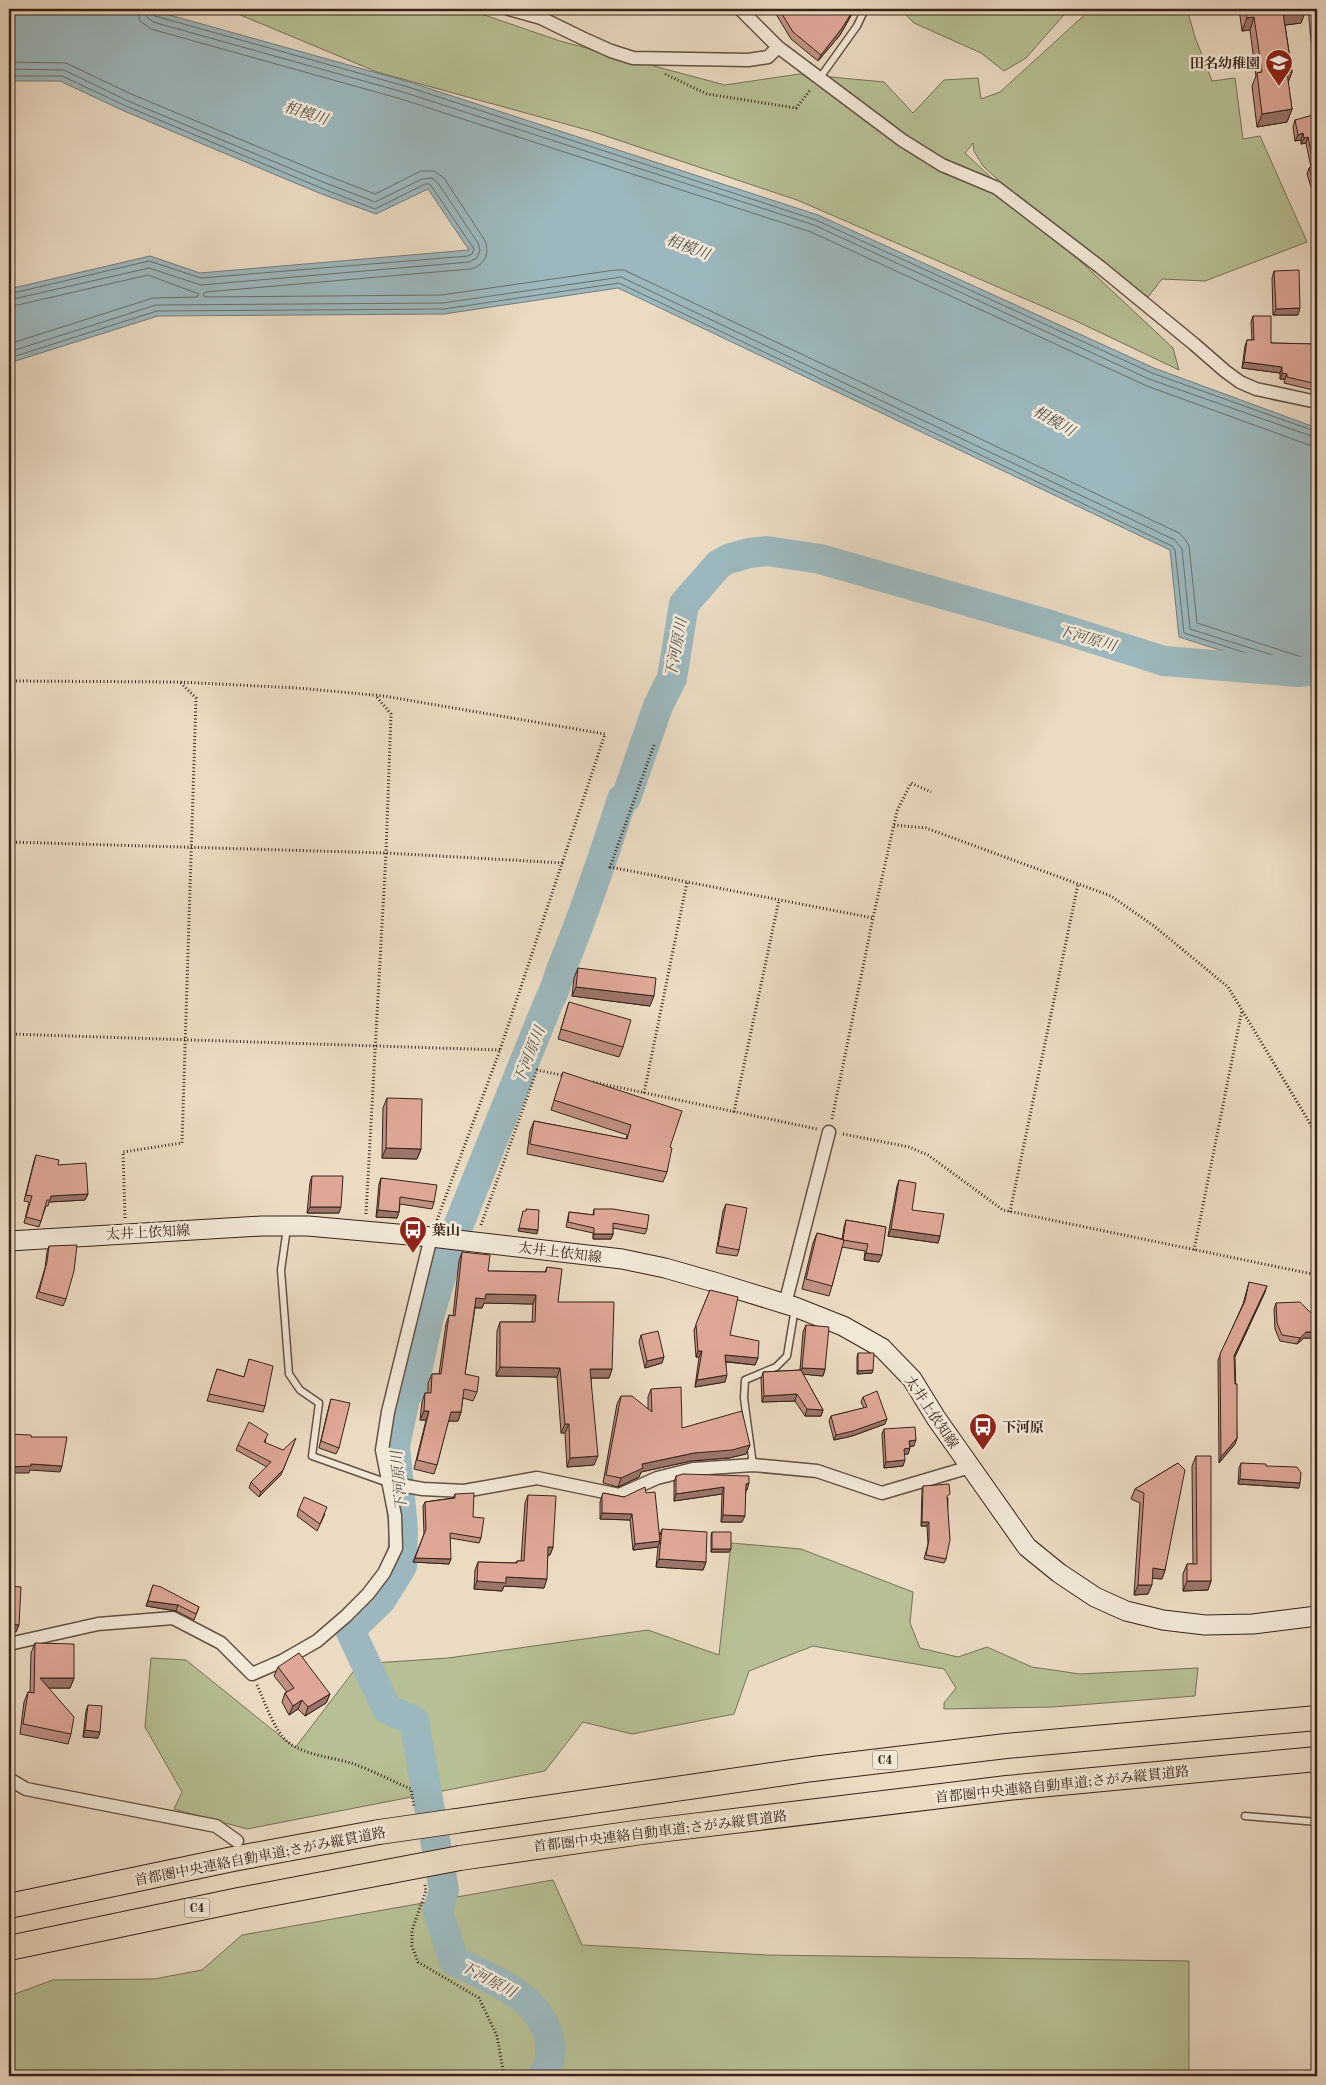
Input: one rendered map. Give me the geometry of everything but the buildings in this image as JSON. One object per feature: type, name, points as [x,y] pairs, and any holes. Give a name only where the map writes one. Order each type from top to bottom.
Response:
[{"type":"highway","name":"首都圏中央連絡自動車道;さがみ縦貫道路","points":[[9,1906],[233,1859],[379,1832],[813,1769],[977,1749],[1317,1718]]},
{"type":"highway","name":"首都圏中央連絡自動車道;さがみ縦貫道路","points":[[9,1948],[239,1900],[460,1858],[642,1832],[1007,1788],[1317,1759]]},
{"type":"main road","name":"太井上依知線","points":[[9,1241],[287,1226],[365,1230],[434,1237],[622,1260],[665,1268],[790,1305],[843,1326],[882,1348],[912,1379],[970,1467],[1027,1547],[1095,1597],[1118,1607],[1163,1620],[1205,1625],[1253,1624],[1317,1616]]},
{"type":"street","points":[[509,9],[542,18],[611,51],[633,58],[748,60],[768,57],[778,47]]},
{"type":"street","points":[[740,9],[778,47],[902,140],[942,165],[997,188],[1100,267],[1187,338],[1224,371],[1240,382],[1256,389],[1317,402]]},
{"type":"street","points":[[790,1305],[829,1132]]},
{"type":"street","points":[[9,1644],[98,1624],[173,1618],[221,1643],[252,1674],[282,1661],[317,1641],[357,1605],[384,1573],[396,1548],[395,1516],[382,1450],[388,1412],[434,1237]]},
{"type":"street","points":[[389,1483],[423,1489],[464,1490],[537,1478],[619,1495],[657,1478],[694,1469],[753,1465],[817,1472],[882,1493],[970,1467]]},
{"type":"street","points":[[9,1778],[26,1790],[216,1826],[237,1841]]},
{"type":"lane","points":[[819,79],[856,26],[865,9]]},
{"type":"lane","points":[[1312,9],[1317,46]]},
{"type":"lane","points":[[287,1226],[281,1270],[289,1374],[300,1390],[319,1403],[312,1456],[389,1483]]},
{"type":"lane","points":[[753,1465],[744,1398],[745,1380],[776,1367],[787,1356],[790,1305]]},
{"type":"lane","points":[[1245,1816],[1317,1822]]},
{"type":"path","points":[[633,58],[707,94],[796,108],[819,79]]},
{"type":"path","points":[[9,698],[9,681],[179,682],[298,688],[376,696],[605,734],[564,863],[434,1237]]},
{"type":"path","points":[[126,1234],[123,1152],[182,1143],[196,698],[179,682]]},
{"type":"path","points":[[365,1230],[386,853],[390,714],[376,696]]},
{"type":"path","points":[[654,745],[610,867],[873,918]]},
{"type":"path","points":[[829,1132],[897,811],[911,783],[930,792]]},
{"type":"path","points":[[894,825],[926,828],[1110,896],[1154,926],[1228,987],[1317,1135]]},
{"type":"path","points":[[9,842],[386,853],[564,863]]},
{"type":"path","points":[[644,1093],[687,882]]},
{"type":"path","points":[[1010,1212],[1078,884]]},
{"type":"path","points":[[734,1112],[779,900]]},
{"type":"path","points":[[1194,1250],[1242,1010]]},
{"type":"path","points":[[9,1034],[500,1050]]},
{"type":"path","points":[[475,1242],[537,1070],[566,1076]]},
{"type":"path","points":[[586,1080],[829,1132],[909,1147],[928,1155],[1003,1210],[1317,1275]]},
{"type":"green space","points":[[226,9],[467,9],[560,41],[725,85],[799,74],[884,82],[913,113],[944,80],[978,78],[981,99],[1000,92],[1091,9],[1187,9],[1195,37],[1212,81],[1235,78],[1243,139],[1260,136],[1307,242],[1205,281],[1162,279],[1148,297],[1020,200],[983,166],[974,151],[973,143],[965,153],[1173,348],[1179,370],[1074,320],[797,200],[591,131],[377,72]]},
{"type":"green space","points":[[900,9],[1069,9],[1026,58],[1004,71],[981,53],[914,23]]},
{"type":"green space","points":[[731,1543],[801,1549],[913,1592],[910,1623],[920,1648],[958,1657],[987,1647],[1032,1667],[1080,1674],[1198,1668],[1195,1696],[1053,1707],[944,1709],[944,1703],[956,1688],[944,1669],[813,1646],[749,1671],[734,1714],[632,1734],[583,1722],[545,1771],[247,1829],[174,1809],[182,1792],[145,1727],[151,1658],[186,1660],[295,1748],[359,1664],[448,1658],[648,1630],[719,1655]]},
{"type":"green space","points":[[553,1880],[582,1945],[767,1955],[1189,1961],[1189,2076],[9,2076],[9,1996],[53,1980],[154,1979],[202,1970],[242,1935]]},
{"type":"water","name":"相模川","points":[[9,9],[148,9],[406,81],[818,215],[1154,368],[1317,428],[1317,681],[1179,637],[1170,550],[618,288],[444,314],[158,316],[9,363],[9,289],[150,256],[200,273],[469,250],[428,189],[376,214],[319,193],[124,111],[60,81],[9,81]]},
{"type":"waterway","name":"下河原川","points":[[543,2076],[548,2064],[550,2040],[546,2029],[533,2008],[513,1991],[454,1961],[438,1911],[444,1890],[414,1721],[387,1709],[350,1630],[381,1600],[402,1566],[403,1529],[395,1446],[405,1398],[414,1384],[429,1317],[450,1246],[553,992],[594,883],[622,799],[626,798],[658,706],[672,678],[684,604],[719,564],[728,559],[749,553],[767,551],[820,559],[1047,624],[1164,661],[1298,672],[1317,670]]},
{"type":"place","name":"田名幼稚園","points":[[1279,87]]},
{"type":"place","name":"葉山","points":[[413,1254]]},
{"type":"place","name":"下河原","points":[[983,1451]]}]
